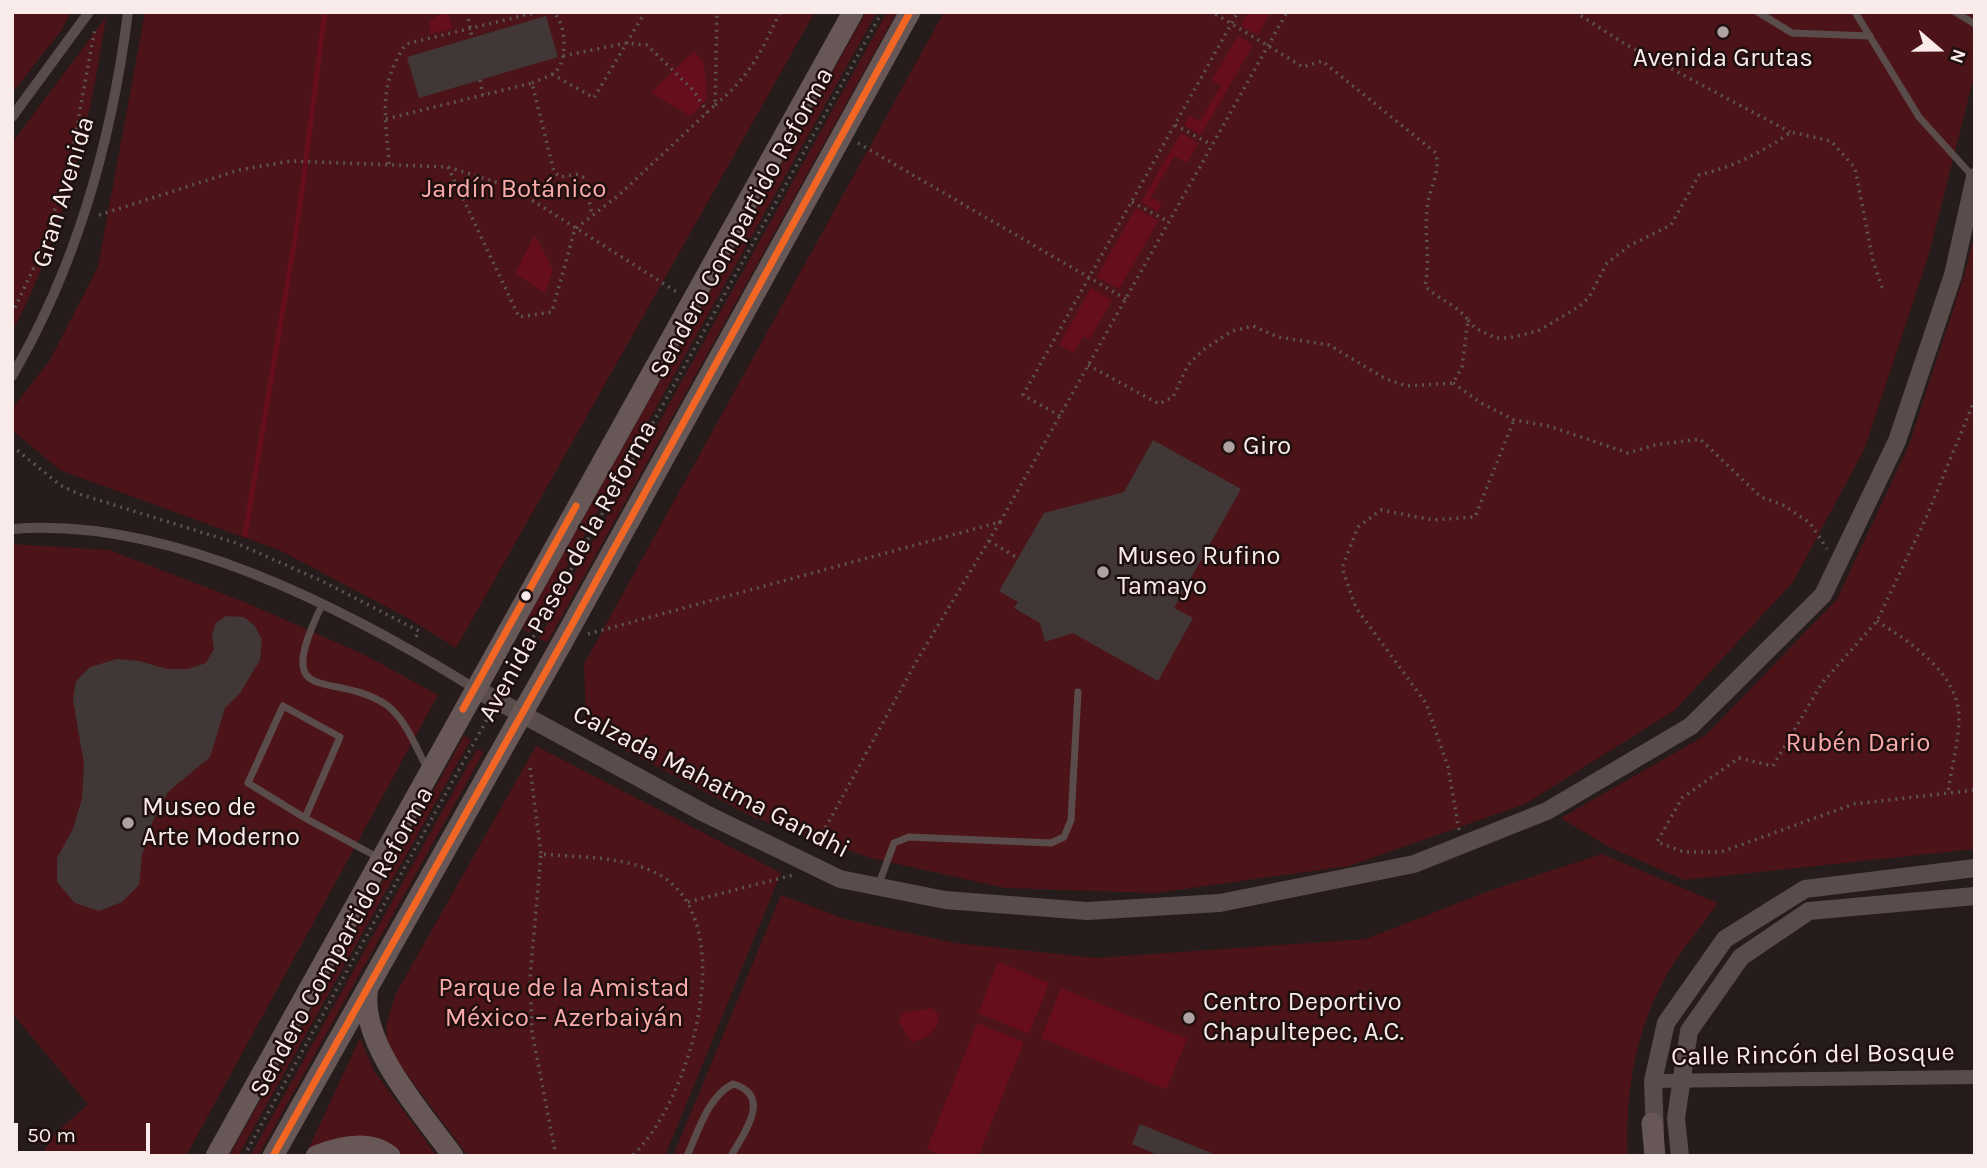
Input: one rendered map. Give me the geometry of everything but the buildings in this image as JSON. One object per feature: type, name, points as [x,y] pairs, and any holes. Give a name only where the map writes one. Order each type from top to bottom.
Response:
[{"type":"main road","name":"Avenida Paseo de la Reforma","points":[[216,1156],[474,688],[853,12]]},
{"type":"main road","name":"Avenida Paseo de la Reforma","points":[[273,1156],[369,981],[563,641],[910,12]]},
{"type":"main road","points":[[369,981],[367,1010],[384,1060],[453,1156]]},
{"type":"main road","points":[[1652,1123],[1657,1156]]},
{"type":"main road","points":[[316,1156],[356,1145],[384,1151],[390,1156]]},
{"type":"street","points":[[12,117],[89,12]]},
{"type":"street","name":"Gran Avenida","points":[[12,376],[62,280],[81,221],[115,100],[128,12]]},
{"type":"street","name":"Calzada Mahatma Gandhi","points":[[474,688],[704,813],[840,879],[945,900],[1087,911],[1220,903],[1414,864],[1547,811],[1690,726],[1823,595],[1898,441],[1953,275],[1975,178]]},
{"type":"street","points":[[12,529],[50,526],[176,546],[382,632],[474,688]]},
{"type":"street","points":[[1652,1123],[1653,1081],[1666,1023],[1725,939],[1805,889],[1975,869]]},
{"type":"street","points":[[1805,889],[1809,911]]},
{"type":"street","points":[[1679,1156],[1676,1144],[1680,1082],[1689,1031],[1741,957],[1809,911],[1975,896]]},
{"type":"street","name":"Calle Rincón del Bosque","points":[[1653,1081],[1975,1077]]},
{"type":"lane","points":[[1758,12],[1792,33],[1870,36]]},
{"type":"lane","points":[[1855,12],[1919,117],[1975,178]]},
{"type":"lane","points":[[1955,12],[1975,24]]},
{"type":"lane","points":[[322,605],[302,650],[302,665],[309,677],[319,684],[372,698],[388,707],[398,717],[428,771]]},
{"type":"lane","points":[[878,887],[894,843],[909,837],[1051,843],[1064,837],[1072,820],[1078,692]]},
{"type":"lane","points":[[305,818],[340,737],[283,706],[248,783],[305,818],[380,858]]},
{"type":"lane","points":[[687,1156],[713,1102],[722,1089],[733,1084],[744,1087],[752,1096],[754,1108],[750,1124],[731,1156]]},
{"type":"path","points":[[467,12],[472,38]]},
{"type":"path","points":[[389,164],[385,91],[396,59],[406,44],[538,12]]},
{"type":"path","points":[[552,74],[594,98],[645,12]]},
{"type":"path","points":[[715,106],[717,12]]},
{"type":"path","points":[[448,167],[519,317],[552,312],[575,229],[741,84],[757,60],[780,12]]},
{"type":"path","name":"Sendero Compartido Reforma","points":[[508,683],[882,12]]},
{"type":"path","points":[[1212,12],[1303,66],[1322,61],[1436,153],[1439,167],[1428,202],[1428,273],[1425,286],[1434,295],[1457,306],[1475,328],[1496,338],[1538,331],[1589,297],[1607,263],[1629,246],[1671,225],[1699,175],[1726,169],[1768,149],[1791,132]]},
{"type":"path","points":[[1060,416],[1023,395],[1238,12]]},
{"type":"path","points":[[688,902],[792,877],[806,863],[916,662],[1000,522],[1287,12]]},
{"type":"path","points":[[1575,12],[1625,44],[1791,132],[1831,141],[1855,168],[1873,261],[1883,290]]},
{"type":"path","points":[[386,119],[532,83],[552,74],[563,56],[563,35],[555,13]]},
{"type":"path","points":[[12,314],[36,265],[69,170],[96,24]]},
{"type":"path","points":[[563,56],[626,44],[647,45],[674,69],[708,113]]},
{"type":"path","points":[[480,80],[483,95]]},
{"type":"path","points":[[532,83],[554,172],[560,177],[578,174],[585,178],[592,216]]},
{"type":"path","points":[[1175,125],[1212,145]]},
{"type":"path","points":[[842,134],[1126,299]]},
{"type":"path","points":[[81,221],[239,170],[291,161],[448,167],[511,187],[692,302]]},
{"type":"path","points":[[1132,202],[1169,222]]},
{"type":"path","points":[[1453,383],[1462,367],[1468,320]]},
{"type":"path","points":[[1088,365],[1159,404],[1173,397],[1188,365],[1203,351],[1232,331],[1254,326],[1278,337],[1329,345],[1386,380],[1408,386],[1453,383],[1481,403],[1514,420],[1549,426],[1628,453],[1656,445],[1700,439],[1761,497],[1783,505],[1810,523],[1839,564]]},
{"type":"path","points":[[1975,399],[1926,518],[1877,621],[1822,683],[1773,765],[1739,758],[1682,798],[1657,842],[1684,852],[1721,852],[1854,804],[1975,790]]},
{"type":"path","points":[[1462,845],[1448,767],[1426,703],[1356,608],[1342,568],[1358,527],[1381,510],[1433,520],[1475,517],[1514,420]]},
{"type":"path","points":[[12,446],[60,485],[79,494],[236,543],[377,609],[419,631],[410,649]]},
{"type":"path","points":[[563,641],[1000,522]]},
{"type":"path","points":[[989,541],[1018,558]]},
{"type":"path","points":[[1877,621],[1911,643],[1946,678],[1959,715],[1948,793]]},
{"type":"path","points":[[521,645],[533,652]]},
{"type":"path","name":"Sendero Compartido Reforma","points":[[244,1156],[484,727]]},
{"type":"path","points":[[466,732],[488,745]]},
{"type":"path","points":[[530,768],[541,854],[530,978],[532,1032],[556,1156]]},
{"type":"path","points":[[541,854],[637,865],[666,880],[688,902],[702,950],[703,997],[681,1077],[644,1145],[632,1156]]},
{"type":"green space","points":[[12,12],[71,12],[61,31],[12,93]]},
{"type":"green space","name":"Jardín Botánico","points":[[145,12],[815,12],[456,648],[406,617],[281,551],[60,470],[12,430],[12,409],[50,360],[98,267]]},
{"type":"green space","points":[[866,12],[877,12],[530,633],[522,628]]},
{"type":"green space","points":[[887,12],[897,12],[547,643],[539,638]]},
{"type":"green space","points":[[944,12],[1975,12],[1975,72],[1929,254],[1865,448],[1793,582],[1675,710],[1525,804],[1349,866],[1155,893],[1005,888],[871,858],[753,817],[616,745],[586,721],[584,664]]},
{"type":"green space","points":[[106,17],[92,98],[72,179],[46,257],[12,333],[12,143]]},
{"type":"green space","name":"Rubén Dario","points":[[1975,233],[1975,849],[1684,880],[1609,847],[1561,818],[1706,735],[1837,599],[1909,445],[1964,276]]},
{"type":"green space","points":[[12,544],[109,550],[242,601],[363,654],[438,695],[186,1156],[49,1156],[44,1151],[55,1134],[88,1104],[12,1013]]},
{"type":"green space","points":[[464,736],[471,739],[238,1156],[229,1156]]},
{"type":"green space","name":"Parque de la Amistad México – Azerbaiyán","points":[[536,746],[781,873],[665,1156],[468,1156],[388,1049],[386,1026],[395,995]]},
{"type":"green space","points":[[477,749],[484,752],[258,1156],[250,1156]]},
{"type":"green space","name":"Centro Deportivo Chapultepec, A.C.","points":[[1602,854],[1718,903],[1672,966],[1651,1007],[1633,1069],[1628,1113],[1628,1156],[673,1156],[781,895],[845,919],[955,943],[1096,958],[1366,939],[1489,891]]},
{"type":"green space","points":[[360,1038],[374,1071],[437,1156],[405,1156],[386,1143],[332,1140],[307,1152]]},
{"type":"shaded area","points":[[443,12],[448,12],[453,29],[430,34],[429,21]]},
{"type":"shaded area","points":[[1248,12],[1271,12],[1258,35],[1241,26]]},
{"type":"shaded area","points":[[1238,36],[1253,45],[1201,135],[1184,125],[1189,116],[1200,121],[1221,86],[1212,80]]},
{"type":"shaded area","points":[[694,51],[704,64],[707,98],[691,116],[651,93]]},
{"type":"shaded area","points":[[1181,133],[1198,143],[1187,163],[1174,156],[1151,197],[1162,204],[1158,212],[1141,202]]},
{"type":"shaded area","points":[[1136,208],[1158,221],[1119,289],[1097,277]]},
{"type":"shaded area","points":[[535,235],[553,270],[545,293],[515,273]]},
{"type":"shaded area","points":[[1091,288],[1112,300],[1090,339],[1083,336],[1074,353],[1059,345]]},
{"type":"shaded area","points":[[998,962],[1049,983],[1029,1034],[978,1013]]},
{"type":"shaded area","points":[[1061,988],[1187,1039],[1166,1089],[1041,1038]]},
{"type":"shaded area","points":[[932,1008],[939,1015],[937,1025],[925,1037],[911,1042],[899,1022],[903,1013]]},
{"type":"shaded area","points":[[977,1023],[1024,1042],[978,1156],[943,1156],[927,1149]]},
{"type":"waterway","points":[[245,535],[298,220],[325,12]]},
{"type":"transit line","points":[[273,1156],[563,641],[910,12]]},
{"type":"transit line","points":[[463,709],[576,506]]},
{"type":"place","name":"Avenida Grutas","points":[[1723,32]]},
{"type":"place","name":"Giro","points":[[1229,447]]},
{"type":"place","name":"Museo Rufino Tamayo","points":[[1103,572]]},
{"type":"place","name":"Museo de Arte Moderno","points":[[128,823]]},
{"type":"place","name":"Centro Deportivo Chapultepec, A.C.","points":[[1189,1018]]}]
